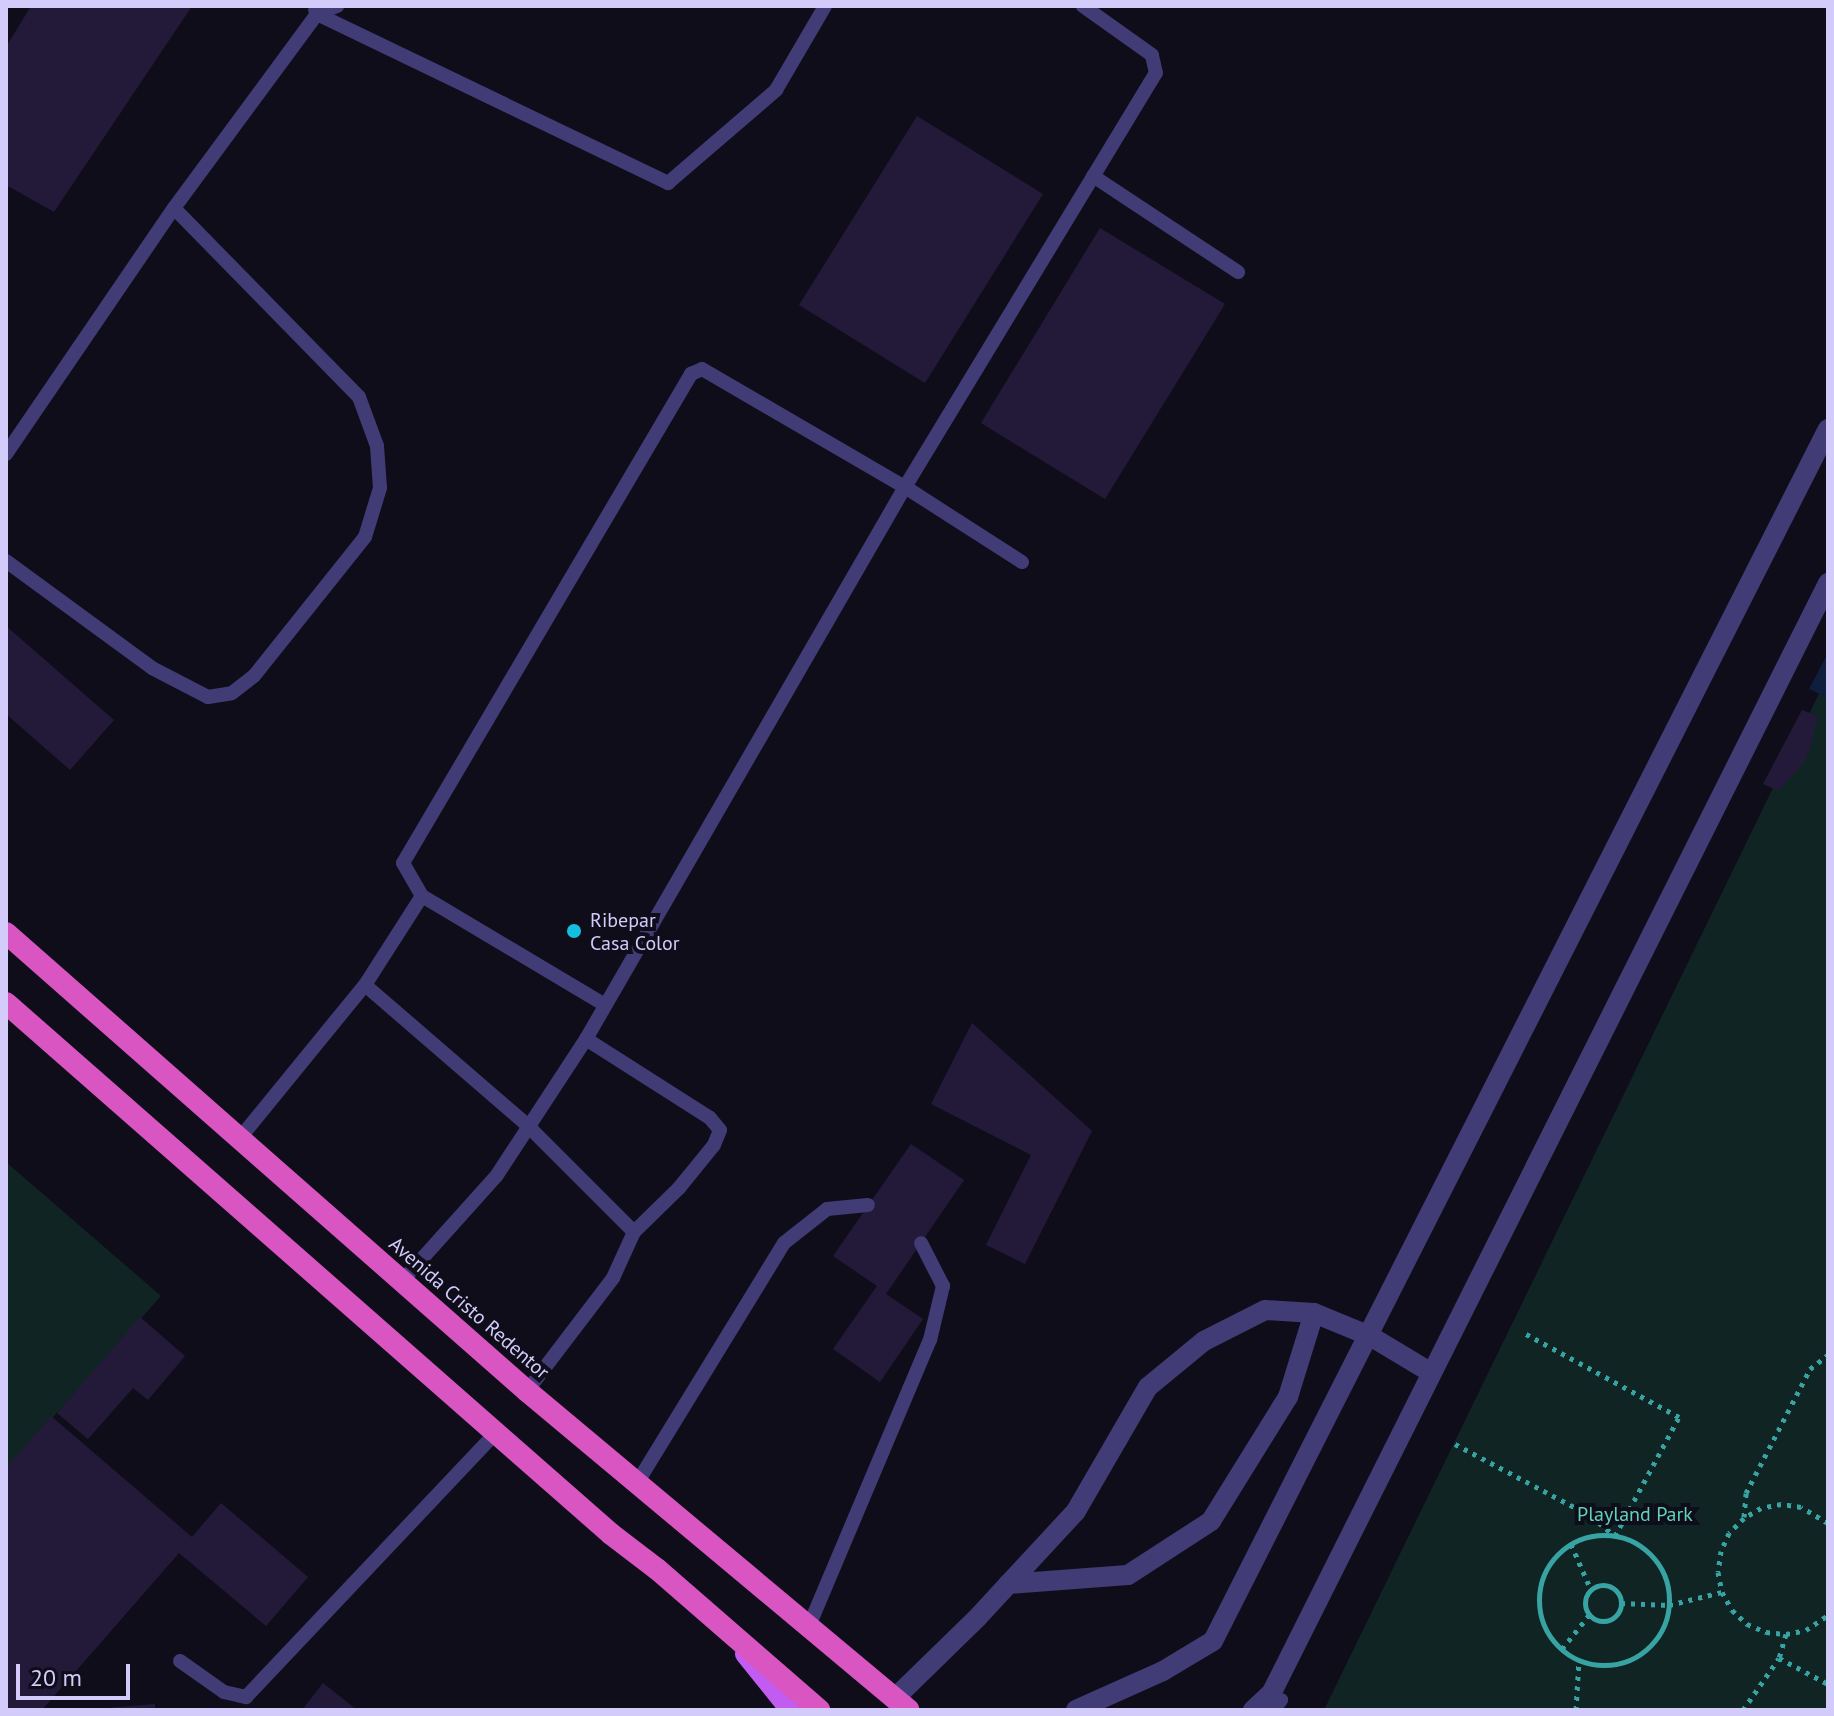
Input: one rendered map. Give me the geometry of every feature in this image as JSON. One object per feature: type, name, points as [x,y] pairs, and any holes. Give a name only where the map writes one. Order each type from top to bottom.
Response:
[{"type":"highway","name":"Avenida Cristo Redentor","points":[[6,933],[527,1391],[901,1705]]},
{"type":"highway","points":[[6,1003],[496,1433],[819,1710]]},
{"type":"main road","points":[[722,1626],[790,1710]]},
{"type":"street","points":[[1076,1710],[1163,1671],[1213,1641],[1828,429]]},
{"type":"street","points":[[1253,1710],[1272,1692],[1828,583]]},
{"type":"street","points":[[901,1705],[1076,1511],[1148,1387],[1204,1341],[1265,1310],[1314,1313],[1370,1336],[1430,1372]]},
{"type":"street","points":[[1008,1584],[1128,1575],[1211,1521],[1288,1397],[1314,1313]]},
{"type":"lane","points":[[6,454],[174,208],[315,10],[337,6]]},
{"type":"lane","points":[[315,10],[668,183],[776,90],[825,6]]},
{"type":"lane","points":[[402,1281],[497,1175],[586,1039],[905,487],[1156,73],[1152,55],[1083,6]]},
{"type":"lane","points":[[1093,176],[1238,272]]},
{"type":"lane","points":[[6,561],[152,668],[208,697],[232,693],[254,676],[365,537],[380,488],[377,446],[359,397],[174,208]]},
{"type":"lane","points":[[605,1005],[422,896],[403,863],[691,374],[702,369],[905,487],[1022,562]]},
{"type":"lane","points":[[240,1138],[365,985],[422,896]]},
{"type":"lane","points":[[365,985],[527,1125],[634,1232]]},
{"type":"lane","points":[[527,1391],[613,1278],[634,1232],[679,1188],[714,1145],[720,1130],[710,1118],[586,1039]]},
{"type":"lane","points":[[637,1483],[784,1243],[827,1209],[868,1205]]},
{"type":"lane","points":[[809,1626],[930,1340],[943,1286],[921,1243]]},
{"type":"lane","points":[[180,1661],[245,1703],[496,1433]]},
{"type":"path","points":[[1526,1334],[1679,1417],[1615,1536]]},
{"type":"path","points":[[1744,1518],[1746,1493],[1810,1369],[1828,1355]]},
{"type":"path","points":[[1455,1444],[1591,1516],[1615,1536]]},
{"type":"path","points":[[1828,1523],[1801,1507],[1781,1504],[1761,1508],[1744,1518],[1729,1533],[1721,1551],[1718,1572],[1722,1592],[1732,1610],[1747,1624],[1766,1632],[1786,1634],[1806,1630],[1828,1615]]},
{"type":"path","points":[[1590,1536],[1615,1536],[1630,1539],[1647,1550],[1660,1566],[1668,1585],[1669,1605],[1665,1625],[1654,1642],[1638,1656],[1619,1663],[1598,1665],[1579,1660],[1562,1649],[1548,1634],[1541,1615],[1539,1594],[1555,1557],[1571,1544],[1590,1536]]},
{"type":"path","points":[[1571,1544],[1591,1590],[1585,1606],[1589,1615],[1606,1621],[1615,1617],[1621,1603],[1617,1591],[1609,1586],[1591,1590]]},
{"type":"path","points":[[1621,1603],[1669,1605],[1722,1592]]},
{"type":"path","points":[[1562,1649],[1589,1615]]},
{"type":"path","points":[[1743,1710],[1779,1658],[1786,1634]]},
{"type":"path","points":[[1779,1658],[1828,1684]]},
{"type":"path","points":[[1576,1710],[1579,1660]]},
{"type":"green space","name":"Playland Park","points":[[1828,675],[1828,1710],[1324,1710]]},
{"type":"green space","points":[[6,1162],[161,1296],[6,1470]]},
{"type":"water","points":[[1828,653],[1828,698],[1809,689]]},
{"type":"building","points":[[31,6],[192,6],[54,212],[6,185],[6,47]]},
{"type":"building","points":[[917,116],[1043,194],[925,383],[799,305]]},
{"type":"building","points":[[1100,228],[1225,304],[1105,499],[981,423]]},
{"type":"building","points":[[6,626],[114,720],[70,770],[6,714]]},
{"type":"building","points":[[1802,710],[1818,716],[1809,751],[1802,765],[1778,791],[1763,784]]},
{"type":"building","points":[[972,1023],[1092,1131],[1025,1264],[986,1245],[1031,1155],[931,1104]]},
{"type":"building","points":[[911,1144],[964,1180],[886,1294],[923,1319],[880,1382],[833,1349],[877,1286],[833,1256]]},
{"type":"building","points":[[140,1317],[185,1356],[148,1400],[133,1388],[88,1439],[57,1413]]},
{"type":"building","points":[[51,1416],[192,1537],[221,1503],[308,1577],[266,1626],[179,1553],[42,1710],[6,1710],[6,1468]]},
{"type":"building","points":[[323,1683],[357,1710],[302,1710]]},
{"type":"building","points":[[155,1704],[155,1710],[107,1710],[107,1708]]},
{"type":"place","name":"Ribepar Casa Color","points":[[574,931]]}]
